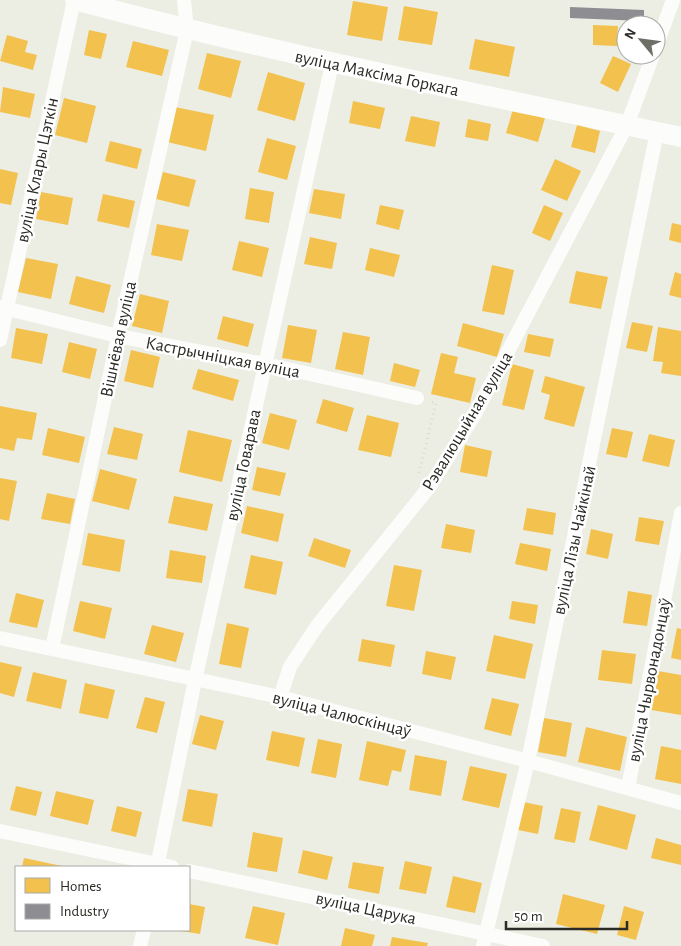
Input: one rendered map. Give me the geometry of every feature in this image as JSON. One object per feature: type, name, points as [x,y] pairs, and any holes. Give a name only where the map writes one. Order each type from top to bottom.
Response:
[{"type":"street","name":"вуліца Максіма Горкага","points":[[75,0],[187,30],[332,64],[681,137]]},
{"type":"street","name":"вуліца Клары Цэткін","points":[[0,340],[3,308],[75,0]]},
{"type":"street","name":"Вішнёвая вуліца","points":[[52,650],[118,336],[187,30],[184,0]]},
{"type":"street","points":[[666,19],[673,0]]},
{"type":"street","name":"вуліца Говарава","points":[[157,866],[195,680],[332,64]]},
{"type":"street","name":"Рэвалюцыйная вуліца","points":[[280,697],[290,667],[317,626],[430,486],[484,397],[627,126],[649,65]]},
{"type":"street","name":"вуліца Лізы Чайкінай","points":[[484,939],[528,761],[657,132]]},
{"type":"street","name":"Кастрычніцкая вуліца","points":[[3,308],[118,336],[265,364],[417,398]]},
{"type":"street","name":"вуліца Чырвонадонцаў","points":[[628,788],[681,513]]},
{"type":"street","name":"вуліца Чалюскінцаў","points":[[0,638],[280,697],[528,761],[681,803]]},
{"type":"street","points":[[0,831],[157,866]]},
{"type":"street","name":"вуліца Царука","points":[[190,871],[484,939],[543,946]]},
{"type":"street","points":[[140,946],[144,931]]},
{"type":"path","points":[[417,398],[436,404],[419,474],[430,486]]},
{"type":"building: Homes","points":[[353,1],[388,7],[382,41],[347,35]]},
{"type":"building: Homes","points":[[404,6],[438,12],[432,45],[398,40]]},
{"type":"building: Homes","points":[[593,25],[616,26],[616,46],[593,45]]},
{"type":"building: Homes","points":[[89,30],[107,34],[101,59],[84,55]]},
{"type":"building: Homes","points":[[7,35],[28,41],[25,52],[37,55],[33,70],[0,61]]},
{"type":"building: Homes","points":[[475,39],[515,47],[509,77],[469,69]]},
{"type":"building: Homes","points":[[133,41],[169,50],[162,76],[126,67]]},
{"type":"building: Homes","points":[[207,53],[241,61],[231,98],[198,89]]},
{"type":"building: Homes","points":[[613,56],[616,57],[616,65],[631,65],[618,92],[600,83]]},
{"type":"building: Homes","points":[[268,72],[305,83],[295,121],[257,110]]},
{"type":"building: Homes","points":[[3,87],[35,94],[30,118],[0,112]]},
{"type":"building: Homes","points":[[64,98],[96,106],[87,143],[55,135]]},
{"type":"building: Homes","points":[[353,101],[385,108],[380,129],[349,123]]},
{"type":"building: Homes","points":[[175,107],[214,115],[206,151],[167,142]]},
{"type":"building: Homes","points":[[513,109],[545,118],[538,142],[506,133]]},
{"type":"building: Homes","points":[[411,116],[440,122],[435,147],[405,141]]},
{"type":"building: Homes","points":[[468,119],[491,124],[488,141],[465,137]]},
{"type":"building: Homes","points":[[577,125],[600,131],[595,153],[571,147]]},
{"type":"building: Homes","points":[[267,138],[296,146],[287,180],[258,172]]},
{"type":"building: Homes","points":[[110,141],[142,149],[137,169],[105,161]]},
{"type":"building: Homes","points":[[555,159],[581,171],[567,201],[541,190]]},
{"type":"building: Homes","points":[[0,169],[18,173],[11,205],[0,203]]},
{"type":"building: Homes","points":[[163,172],[196,180],[189,207],[156,199]]},
{"type":"building: Homes","points":[[250,188],[274,192],[269,223],[245,219]]},
{"type":"building: Homes","points":[[314,189],[345,194],[341,219],[309,213]]},
{"type":"building: Homes","points":[[41,192],[73,198],[68,225],[36,219]]},
{"type":"building: Homes","points":[[103,194],[135,201],[129,228],[97,221]]},
{"type":"building: Homes","points":[[380,205],[404,210],[399,230],[376,224]]},
{"type":"building: Homes","points":[[544,205],[563,213],[550,241],[532,233]]},
{"type":"building: Homes","points":[[672,223],[681,225],[681,243],[669,240]]},
{"type":"building: Homes","points":[[157,224],[189,230],[182,261],[151,255]]},
{"type":"building: Homes","points":[[310,237],[337,243],[332,269],[304,264]]},
{"type":"building: Homes","points":[[239,241],[269,248],[262,277],[232,270]]},
{"type":"building: Homes","points":[[370,248],[400,255],[394,277],[365,270]]},
{"type":"building: Homes","points":[[26,258],[58,264],[51,299],[18,292]]},
{"type":"building: Homes","points":[[492,265],[514,270],[504,315],[482,311]]},
{"type":"building: Homes","points":[[576,271],[608,277],[601,309],[569,303]]},
{"type":"building: Homes","points":[[675,272],[681,274],[681,298],[669,295]]},
{"type":"building: Homes","points":[[76,276],[111,285],[104,313],[69,304]]},
{"type":"building: Homes","points":[[140,294],[169,301],[162,333],[132,326]]},
{"type":"building: Homes","points":[[223,316],[254,324],[248,347],[217,339]]},
{"type":"building: Homes","points":[[632,322],[653,326],[647,352],[626,348]]},
{"type":"building: Homes","points":[[463,323],[504,334],[497,357],[457,346]]},
{"type":"building: Homes","points":[[288,325],[317,330],[311,363],[282,358]]},
{"type":"building: Homes","points":[[658,327],[681,331],[681,376],[661,373],[663,362],[653,361]]},
{"type":"building: Homes","points":[[16,328],[48,334],[42,364],[11,358]]},
{"type":"building: Homes","points":[[343,332],[370,337],[363,375],[335,369]]},
{"type":"building: Homes","points":[[528,334],[554,339],[550,357],[524,352]]},
{"type":"building: Homes","points":[[69,342],[97,349],[90,379],[62,372]]},
{"type":"building: Homes","points":[[131,350],[160,357],[153,388],[124,381]]},
{"type":"building: Homes","points":[[441,353],[458,357],[454,373],[476,378],[470,403],[431,394]]},
{"type":"building: Homes","points":[[394,363],[420,370],[415,387],[390,381]]},
{"type":"building: Homes","points":[[512,364],[534,370],[524,410],[502,405]]},
{"type":"building: Homes","points":[[198,369],[239,380],[233,401],[192,389]]},
{"type":"building: Homes","points":[[545,376],[585,387],[574,427],[544,419],[550,395],[541,392]]},
{"type":"building: Homes","points":[[323,399],[354,408],[347,432],[316,423]]},
{"type":"building: Homes","points":[[0,406],[37,413],[32,440],[17,438],[14,451],[0,448]]},
{"type":"building: Homes","points":[[270,413],[297,420],[289,450],[262,443]]},
{"type":"building: Homes","points":[[367,415],[399,423],[391,457],[358,450]]},
{"type":"building: Homes","points":[[114,427],[143,434],[137,460],[107,454]]},
{"type":"building: Homes","points":[[48,428],[85,437],[79,463],[42,455]]},
{"type":"building: Homes","points":[[612,428],[633,432],[627,458],[606,454]]},
{"type":"building: Homes","points":[[188,430],[232,440],[222,482],[179,472]]},
{"type":"building: Homes","points":[[649,434],[675,440],[669,467],[642,461]]},
{"type":"building: Homes","points":[[465,445],[492,451],[487,477],[460,472]]},
{"type":"building: Homes","points":[[257,467],[286,473],[280,496],[252,490]]},
{"type":"building: Homes","points":[[100,469],[137,479],[129,510],[92,501]]},
{"type":"building: Homes","points":[[0,478],[17,481],[9,521],[0,519]]},
{"type":"building: Homes","points":[[47,493],[75,499],[70,524],[41,519]]},
{"type":"building: Homes","points":[[174,496],[213,504],[207,531],[168,523]]},
{"type":"building: Homes","points":[[247,506],[284,514],[278,542],[241,533]]},
{"type":"building: Homes","points":[[527,508],[556,513],[553,535],[523,530]]},
{"type":"building: Homes","points":[[639,517],[664,521],[659,545],[635,541]]},
{"type":"building: Homes","points":[[446,524],[475,530],[471,553],[441,548]]},
{"type":"building: Homes","points":[[591,529],[613,534],[608,559],[586,554]]},
{"type":"building: Homes","points":[[88,533],[125,540],[120,572],[82,565]]},
{"type":"building: Homes","points":[[314,538],[351,550],[345,568],[308,556]]},
{"type":"building: Homes","points":[[520,543],[551,549],[547,571],[515,564]]},
{"type":"building: Homes","points":[[170,550],[206,556],[202,583],[166,578]]},
{"type":"building: Homes","points":[[251,555],[283,562],[276,595],[244,588]]},
{"type":"building: Homes","points":[[394,565],[422,570],[414,611],[386,606]]},
{"type":"building: Homes","points":[[628,591],[652,595],[647,626],[623,623]]},
{"type":"building: Homes","points":[[16,593],[44,600],[37,628],[9,622]]},
{"type":"building: Homes","points":[[80,601],[112,608],[105,639],[73,631]]},
{"type":"building: Homes","points":[[512,601],[538,605],[535,624],[509,619]]},
{"type":"building: Homes","points":[[227,623],[249,628],[241,668],[219,664]]},
{"type":"building: Homes","points":[[152,625],[184,633],[176,662],[144,654]]},
{"type":"building: Homes","points":[[677,628],[681,629],[681,660],[671,658]]},
{"type":"building: Homes","points":[[494,635],[533,644],[525,679],[486,671]]},
{"type":"building: Homes","points":[[362,639],[395,645],[391,667],[358,661]]},
{"type":"building: Homes","points":[[602,650],[636,654],[632,684],[598,680]]},
{"type":"building: Homes","points":[[426,651],[456,657],[451,680],[422,674]]},
{"type":"building: Homes","points":[[0,662],[22,667],[14,697],[0,693]]},
{"type":"building: Homes","points":[[658,671],[681,675],[681,715],[651,710]]},
{"type":"building: Homes","points":[[33,672],[67,680],[61,709],[26,701]]},
{"type":"building: Homes","points":[[85,683],[115,690],[108,719],[79,713]]},
{"type":"building: Homes","points":[[145,697],[165,702],[157,733],[136,728]]},
{"type":"building: Homes","points":[[492,698],[519,704],[511,736],[484,729]]},
{"type":"building: Homes","points":[[200,715],[224,721],[216,750],[192,744]]},
{"type":"building: Homes","points":[[544,718],[572,723],[566,757],[538,752]]},
{"type":"building: Homes","points":[[586,727],[627,737],[620,771],[578,762]]},
{"type":"building: Homes","points":[[272,731],[305,738],[299,767],[266,760]]},
{"type":"building: Homes","points":[[318,739],[342,744],[336,778],[311,773]]},
{"type":"building: Homes","points":[[367,741],[406,750],[401,772],[392,770],[388,786],[359,780]]},
{"type":"building: Homes","points":[[661,746],[681,750],[681,784],[655,779]]},
{"type":"building: Homes","points":[[415,755],[447,761],[441,796],[409,790]]},
{"type":"building: Homes","points":[[470,766],[507,774],[499,808],[462,800]]},
{"type":"building: Homes","points":[[16,786],[42,792],[36,816],[10,810]]},
{"type":"building: Homes","points":[[188,789],[218,794],[212,827],[182,821]]},
{"type":"building: Homes","points":[[56,791],[94,800],[88,825],[50,816]]},
{"type":"building: Homes","points":[[523,802],[543,806],[538,834],[518,830]]},
{"type":"building: Homes","points":[[598,805],[636,815],[627,850],[589,840]]},
{"type":"building: Homes","points":[[117,806],[142,812],[136,837],[111,831]]},
{"type":"building: Homes","points":[[561,808],[581,812],[575,843],[554,839]]},
{"type":"building: Homes","points":[[253,832],[283,838],[277,872],[247,867]]},
{"type":"building: Homes","points":[[656,838],[681,845],[681,865],[651,858]]},
{"type":"building: Homes","points":[[303,850],[333,857],[327,880],[298,873]]},
{"type":"building: Homes","points":[[24,858],[62,866],[22,866]]},
{"type":"building: Homes","points":[[405,861],[432,867],[426,894],[399,889]]},
{"type":"building: Homes","points":[[353,862],[384,867],[379,894],[348,888]]},
{"type":"building: Homes","points":[[453,876],[482,883],[475,913],[446,907]]},
{"type":"building: Homes","points":[[563,894],[605,905],[597,934],[556,924]]},
{"type":"building: Homes","points":[[190,904],[205,907],[200,934],[181,931],[190,931]]},
{"type":"building: Homes","points":[[253,906],[285,913],[278,945],[245,938]]},
{"type":"building: Homes","points":[[624,906],[644,912],[636,940],[617,935]]},
{"type":"building: Homes","points":[[345,928],[375,935],[372,946],[341,946]]},
{"type":"building: Homes","points":[[392,937],[428,943],[427,946],[390,946]]},
{"type":"building: Industry","points":[[570,7],[644,10],[644,15],[616,15],[616,20],[570,18]]}]
